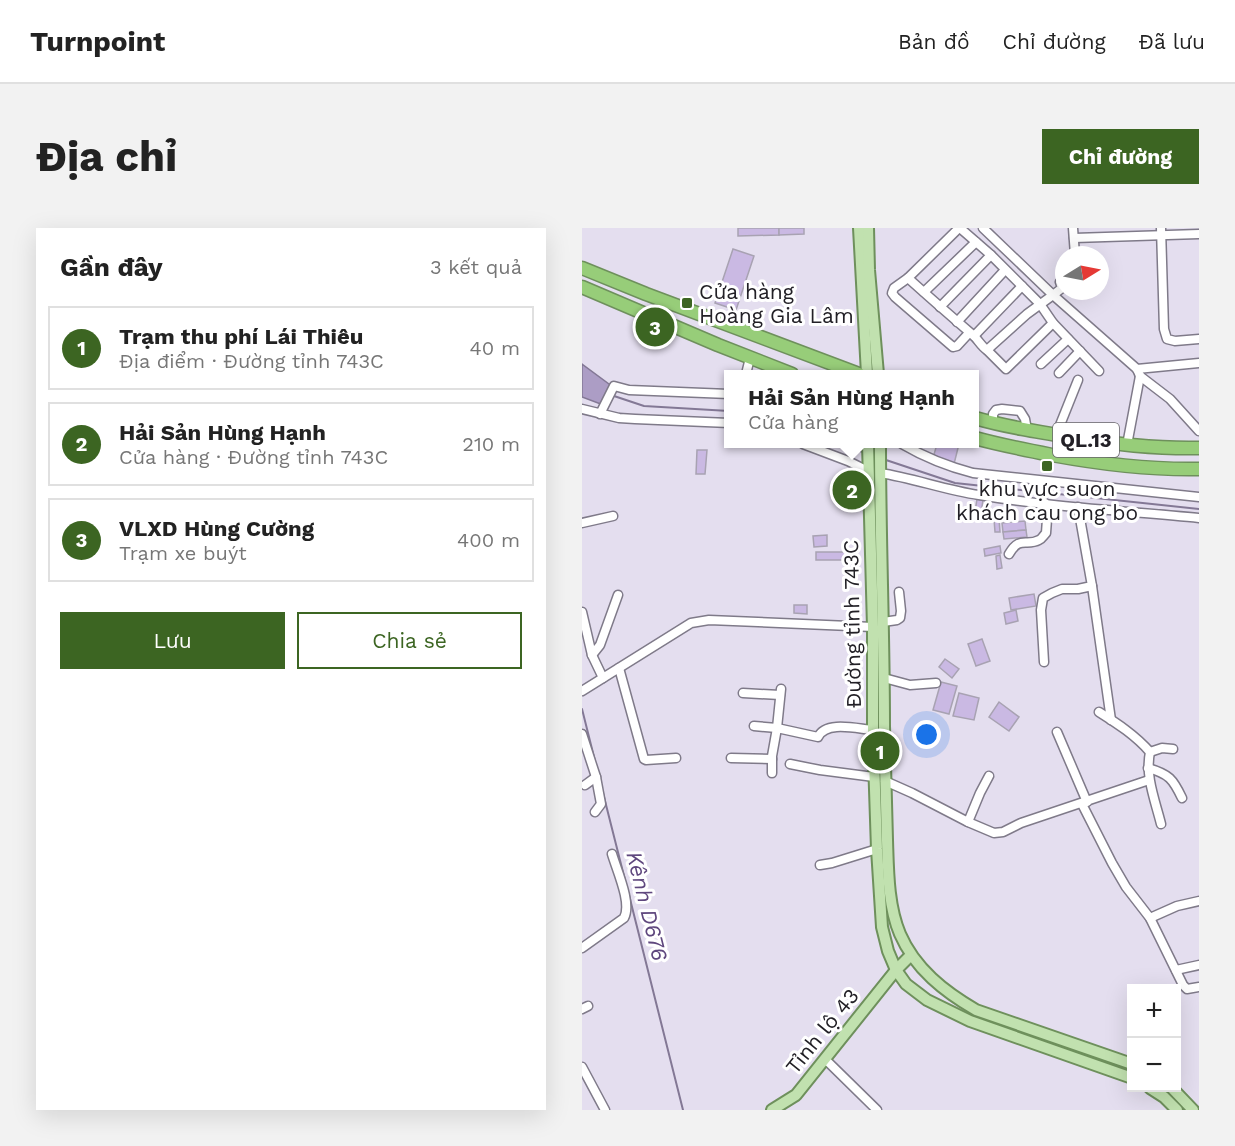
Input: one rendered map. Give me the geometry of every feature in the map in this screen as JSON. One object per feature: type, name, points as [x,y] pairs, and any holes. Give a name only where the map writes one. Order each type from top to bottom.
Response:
[{"type":"highway","points":[[582,268],[846,370]]},
{"type":"highway","points":[[582,286],[780,370]]},
{"type":"highway","name":"QL.13","points":[[979,419],[1027,430],[1127,445],[1199,448]]},
{"type":"highway","name":"QL.13","points":[[979,439],[1099,464],[1199,469]]},
{"type":"main road","points":[[860,228],[867,370]]},
{"type":"main road","points":[[868,228],[869,270],[878,370]]},
{"type":"main road","name":"Đường tỉnh 743C","points":[[869,448],[874,472],[884,678],[877,849],[882,927],[888,951],[896,970],[906,984],[927,1000],[970,1021],[1127,1077]]},
{"type":"main road","name":"Đường tỉnh 743C","points":[[874,472],[879,448]]},
{"type":"main road","name":"Đường tỉnh 743C","points":[[880,626],[873,730],[893,913],[908,950],[924,971],[941,987],[976,1010],[1127,1063]]},
{"type":"main road","name":"Tỉnh lộ 43","points":[[772,1110],[796,1095],[896,970],[911,955]]},
{"type":"main road","points":[[1156,1092],[1177,1110]]},
{"type":"main road","points":[[1176,1092],[1193,1110]]},
{"type":"street","points":[[1022,286],[971,334],[953,347],[892,293],[894,288],[908,278],[959,228],[991,255],[1005,270],[1022,286],[1040,304],[1053,323],[1099,371]]},
{"type":"street","points":[[983,228],[1053,296],[1170,399],[1199,431]]},
{"type":"street","points":[[1073,228],[1074,246]]},
{"type":"street","points":[[1074,238],[1162,232],[1199,234]]},
{"type":"street","points":[[1162,232],[1164,329],[1167,339],[1175,341],[1199,339]]},
{"type":"street","points":[[924,292],[976,242]]},
{"type":"street","points":[[940,307],[991,255]]},
{"type":"street","points":[[957,322],[1005,270]]},
{"type":"street","points":[[908,278],[971,334],[1006,369],[1053,323]]},
{"type":"street","points":[[987,350],[1040,304],[1053,296]]},
{"type":"street","points":[[1041,364],[1068,339]]},
{"type":"street","points":[[1059,373],[1080,351]]},
{"type":"street","points":[[747,370],[750,358]]},
{"type":"street","points":[[1139,372],[1199,363]]},
{"type":"street","points":[[1127,445],[1139,372]]},
{"type":"street","points":[[1056,435],[1078,380]]},
{"type":"street","points":[[600,414],[614,386],[629,390],[724,394]]},
{"type":"street","points":[[582,409],[635,419],[724,423]]},
{"type":"street","points":[[814,448],[874,472],[978,495],[1199,518]]},
{"type":"street","points":[[909,448],[949,467],[974,473],[1199,497]]},
{"type":"street","points":[[1009,554],[1013,546],[1038,541],[1046,533],[1045,503]]},
{"type":"street","points":[[1078,507],[1112,720]]},
{"type":"street","points":[[582,523],[613,516]]},
{"type":"street","points":[[1044,662],[1041,610],[1043,598],[1062,589],[1092,586]]},
{"type":"street","points":[[582,691],[691,623],[709,621],[880,626],[900,618],[899,592]]},
{"type":"street","points":[[592,655],[600,645],[618,595]]},
{"type":"street","points":[[582,612],[600,680]]},
{"type":"street","points":[[619,668],[643,758],[646,760],[676,758]]},
{"type":"street","points":[[884,678],[910,685],[922,686],[936,683]]},
{"type":"street","points":[[743,693],[781,692],[772,773]]},
{"type":"street","points":[[1099,712],[1138,739],[1150,752]]},
{"type":"street","points":[[754,726],[777,728],[818,737],[821,732],[829,728],[873,730]]},
{"type":"street","points":[[1057,732],[1112,864],[1150,918],[1183,985],[1187,989],[1199,987]]},
{"type":"street","points":[[582,734],[596,777],[601,804],[595,812]]},
{"type":"street","points":[[1150,752],[1162,748],[1173,750]]},
{"type":"street","points":[[1150,752],[1149,780],[1161,824]]},
{"type":"street","points":[[730,758],[772,759]]},
{"type":"street","points":[[790,764],[880,779],[994,833],[1003,832],[1021,823],[1149,780]]},
{"type":"street","points":[[1148,768],[1172,779],[1182,798]]},
{"type":"street","points":[[968,822],[989,776]]},
{"type":"street","points":[[585,785],[596,777]]},
{"type":"street","points":[[820,865],[877,849]]},
{"type":"street","points":[[582,948],[624,918],[627,912],[626,897],[612,854]]},
{"type":"street","points":[[1150,918],[1177,906],[1199,901]]},
{"type":"street","points":[[1176,970],[1199,965]]},
{"type":"street","points":[[825,1059],[877,1110]]},
{"type":"street","points":[[582,1067],[605,1110]]},
{"type":"shaded area","points":[[582,364],[613,387],[606,406],[582,397]]},
{"type":"building","points":[[738,228],[779,228],[779,235],[738,236]]},
{"type":"building","points":[[779,228],[804,228],[804,234],[779,235]]},
{"type":"building","points":[[733,249],[754,256],[736,310],[715,303]]},
{"type":"building","points":[[936,448],[958,448],[954,464],[933,458]]},
{"type":"building","points":[[697,450],[707,450],[705,474],[696,474]]},
{"type":"building","points":[[977,499],[983,500],[981,513],[975,512]]},
{"type":"building","points":[[994,519],[999,519],[1000,532],[995,532]]},
{"type":"building","points":[[1025,521],[1026,530],[1003,532],[1002,523]]},
{"type":"building","points":[[1026,530],[1027,537],[1004,539],[1003,532]]},
{"type":"building","points":[[827,535],[827,546],[814,547],[813,536]]},
{"type":"building","points":[[1000,546],[1001,553],[985,556],[984,549]]},
{"type":"building","points":[[816,552],[855,552],[855,560],[816,560]]},
{"type":"building","points":[[1000,555],[1002,568],[997,569],[996,556]]},
{"type":"building","points":[[1034,594],[1036,606],[1011,610],[1009,598]]},
{"type":"building","points":[[794,605],[807,605],[807,614],[794,613]]},
{"type":"building","points":[[1016,610],[1018,621],[1006,624],[1004,613]]},
{"type":"building","points":[[982,639],[990,661],[976,666],[968,644]]},
{"type":"building","points":[[945,659],[959,669],[952,678],[939,667]]},
{"type":"building","points":[[941,682],[957,686],[949,714],[933,710]]},
{"type":"building","points":[[959,693],[979,698],[974,720],[953,716]]},
{"type":"building","points":[[999,702],[1019,717],[1009,731],[989,717]]},
{"type":"waterway","points":[[611,395],[644,406],[724,411]]},
{"type":"waterway","points":[[850,448],[863,452]]},
{"type":"waterway","points":[[883,459],[955,483],[1199,509]]},
{"type":"waterway","name":"Kênh D676","points":[[582,709],[595,761]]},
{"type":"waterway","name":"Kênh D676","points":[[603,793],[625,880]]},
{"type":"waterway","name":"Kênh D676","points":[[629,895],[683,1110]]},
{"type":"place","name":"Cửa hàng Hoàng Gia Lâm","points":[[687,303]]},
{"type":"place","name":"VLXD Hùng Cường","points":[[655,327]]},
{"type":"place","name":"khu vực suon khách cau ong bo","points":[[1047,466]]},
{"type":"place","name":"Hải Sản Hùng Hạnh","points":[[852,490]]},
{"type":"place","name":"Trạm thu phí Lái Thiêu","points":[[880,751]]}]
